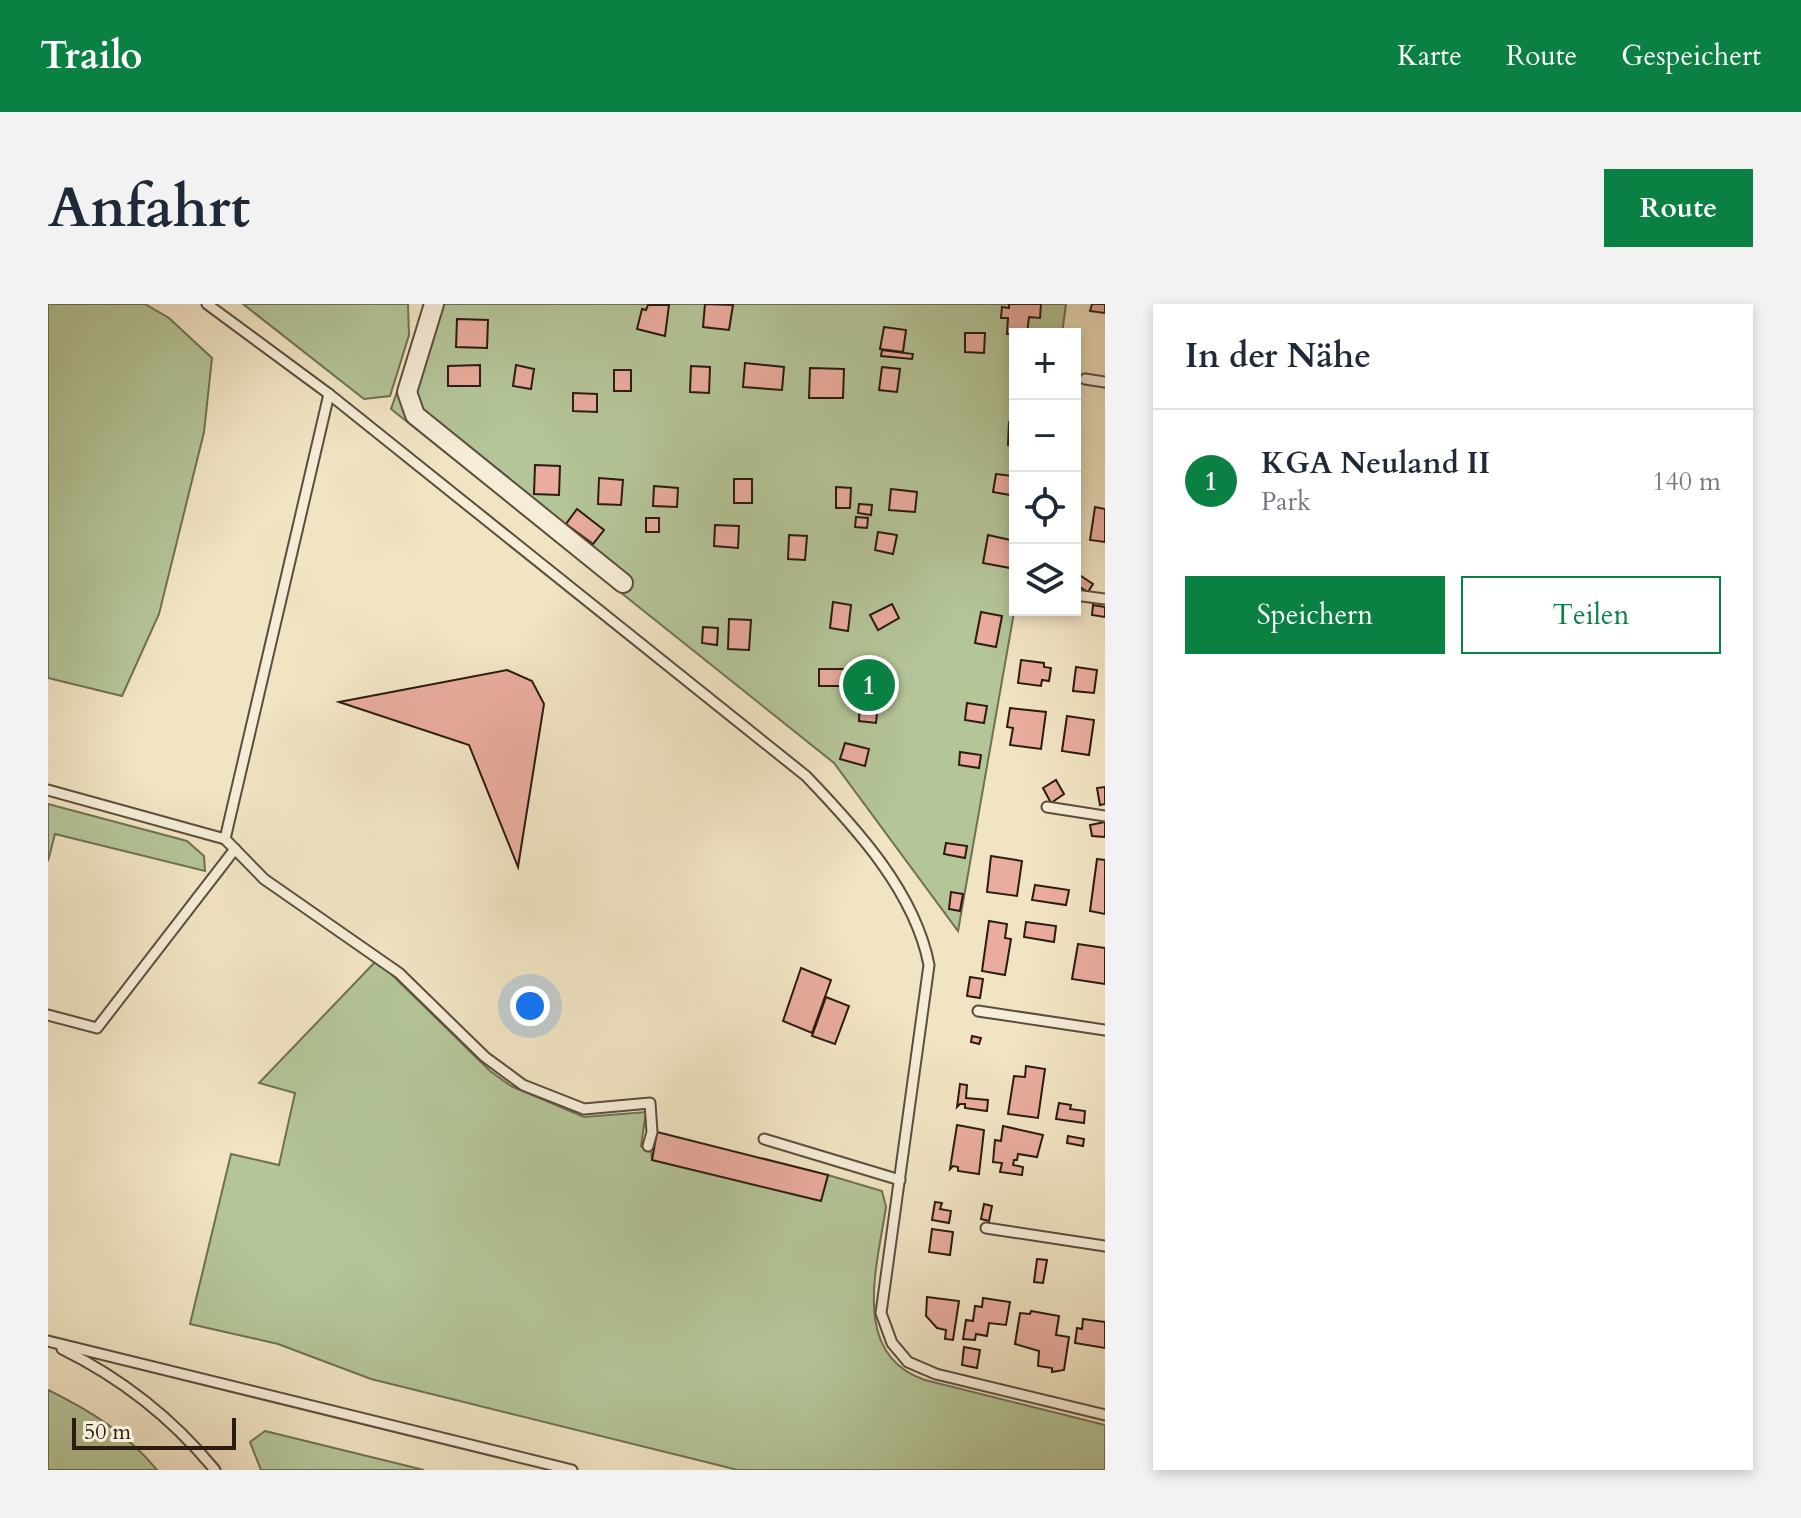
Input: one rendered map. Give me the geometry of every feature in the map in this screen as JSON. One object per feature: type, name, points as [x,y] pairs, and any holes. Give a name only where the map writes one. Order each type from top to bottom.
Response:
[{"type":"street","points":[[434,304],[407,392],[415,415],[623,583]]},
{"type":"lane","points":[[207,304],[329,394],[806,776],[842,813],[906,901],[923,935],[929,965],[881,1313],[892,1343],[908,1362],[936,1374],[1105,1415]]},
{"type":"lane","points":[[1085,379],[1105,382]]},
{"type":"lane","points":[[225,839],[329,394]]},
{"type":"lane","points":[[1081,596],[1105,599]]},
{"type":"lane","points":[[48,790],[225,839],[264,879],[399,973],[485,1057],[523,1085],[584,1109],[650,1103],[652,1132],[648,1146]]},
{"type":"lane","points":[[1047,807],[1105,816]]},
{"type":"lane","points":[[48,1015],[97,1028],[235,849]]},
{"type":"lane","points":[[978,1011],[1105,1030]]},
{"type":"lane","points":[[764,1139],[900,1180]]},
{"type":"lane","points":[[986,1228],[1105,1246]]},
{"type":"lane","points":[[48,1342],[114,1378],[147,1403],[215,1470]]},
{"type":"lane","points":[[48,1342],[572,1470]]},
{"type":"green space","points":[[48,304],[145,304],[169,318],[212,358],[204,432],[159,614],[122,696],[48,678]]},
{"type":"green space","points":[[243,304],[408,304],[409,335],[390,396],[364,399]]},
{"type":"green space","points":[[428,304],[1066,304],[1063,328],[1009,328],[1009,616],[1013,616],[958,931],[834,763],[391,409]]},
{"type":"green space","points":[[48,804],[187,841],[204,856],[205,871],[55,834],[48,861]]},
{"type":"green space","points":[[377,960],[490,1071],[511,1086],[584,1117],[646,1112],[641,1146],[651,1150],[652,1160],[821,1200],[828,1175],[882,1191],[886,1207],[874,1307],[877,1330],[886,1351],[901,1368],[925,1380],[1105,1425],[1105,1470],[738,1470],[371,1379],[278,1344],[190,1324],[231,1154],[279,1165],[295,1093],[259,1083]]},
{"type":"green space","points":[[48,1390],[107,1424],[134,1445],[157,1470],[48,1470]]},
{"type":"green space","points":[[265,1431],[424,1470],[261,1470],[250,1442]]},
{"type":"building","points":[[705,304],[733,305],[729,330],[703,327]]},
{"type":"building","points":[[1009,304],[1041,304],[1040,318],[1029,317],[1028,328],[1009,328],[1007,334],[1008,318],[1001,318],[1002,307],[1009,308]]},
{"type":"building","points":[[1092,304],[1105,304],[1105,313],[1090,311]]},
{"type":"building","points":[[648,305],[669,305],[665,336],[637,329],[642,309],[646,310]]},
{"type":"building","points":[[457,319],[488,320],[487,348],[456,347]]},
{"type":"building","points":[[884,327],[906,330],[903,352],[880,349]]},
{"type":"building","points":[[965,333],[985,333],[984,353],[965,352]]},
{"type":"building","points":[[882,350],[913,354],[912,359],[881,356]]},
{"type":"building","points":[[745,363],[784,367],[782,390],[743,387]]},
{"type":"building","points":[[480,365],[480,386],[448,386],[448,366]]},
{"type":"building","points":[[516,365],[534,369],[531,389],[513,386]]},
{"type":"building","points":[[691,366],[710,367],[709,393],[690,392]]},
{"type":"building","points":[[882,367],[900,369],[897,392],[879,390]]},
{"type":"building","points":[[810,368],[844,369],[843,398],[809,398]]},
{"type":"building","points":[[614,370],[631,370],[631,391],[614,391]]},
{"type":"building","points":[[573,393],[597,394],[597,412],[573,411]]},
{"type":"building","points":[[535,465],[560,466],[559,495],[534,494]]},
{"type":"building","points":[[996,474],[1009,476],[1009,495],[993,492]]},
{"type":"building","points":[[599,478],[623,480],[621,505],[598,504]]},
{"type":"building","points":[[734,479],[752,479],[752,503],[734,503]]},
{"type":"building","points":[[654,486],[678,488],[677,507],[653,506]]},
{"type":"building","points":[[836,487],[851,488],[850,508],[836,508]]},
{"type":"building","points":[[891,489],[917,492],[915,512],[889,510]]},
{"type":"building","points":[[859,504],[872,505],[871,515],[858,513]]},
{"type":"building","points":[[1095,507],[1105,509],[1105,542],[1090,540]]},
{"type":"building","points":[[577,509],[604,530],[593,544],[566,524]]},
{"type":"building","points":[[856,517],[868,518],[867,528],[855,527]]},
{"type":"building","points":[[646,518],[659,518],[659,532],[646,532]]},
{"type":"building","points":[[715,525],[739,526],[738,548],[714,546]]},
{"type":"building","points":[[878,532],[897,535],[893,554],[875,550]]},
{"type":"building","points":[[789,535],[807,536],[805,560],[788,559]]},
{"type":"building","points":[[988,535],[1009,540],[1009,568],[983,563]]},
{"type":"building","points":[[1081,576],[1093,584],[1088,592],[1081,588]]},
{"type":"building","points":[[833,602],[851,605],[848,631],[830,628]]},
{"type":"building","points":[[892,604],[899,618],[878,630],[870,615]]},
{"type":"building","points":[[1093,605],[1105,607],[1105,617],[1092,615]]},
{"type":"building","points":[[981,612],[1002,616],[996,647],[975,643]]},
{"type":"building","points":[[729,619],[751,620],[749,650],[728,649]]},
{"type":"building","points":[[703,627],[718,628],[717,645],[702,643]]},
{"type":"building","points":[[1021,660],[1044,663],[1044,667],[1051,668],[1049,681],[1042,680],[1041,686],[1018,683]]},
{"type":"building","points":[[1076,667],[1097,670],[1094,693],[1073,691]]},
{"type":"building","points":[[819,669],[847,669],[847,686],[819,686]]},
{"type":"building","points":[[507,670],[532,681],[544,704],[518,867],[469,745],[339,702]]},
{"type":"building","points":[[860,701],[878,702],[876,723],[859,721]]},
{"type":"building","points":[[967,703],[987,706],[984,723],[965,720]]},
{"type":"building","points":[[1010,708],[1046,712],[1041,749],[1010,745],[1013,728],[1007,727]]},
{"type":"building","points":[[1067,716],[1094,720],[1089,755],[1062,751]]},
{"type":"building","points":[[845,743],[869,749],[865,766],[840,759]]},
{"type":"building","points":[[960,752],[981,755],[979,768],[959,765]]},
{"type":"building","points":[[1056,780],[1064,794],[1051,803],[1043,788]]},
{"type":"building","points":[[1105,787],[1105,804],[1100,805],[1097,788]]},
{"type":"building","points":[[1105,822],[1105,837],[1092,836],[1090,825]]},
{"type":"building","points":[[946,843],[967,846],[965,858],[944,854]]},
{"type":"building","points":[[991,856],[1022,861],[1017,896],[987,892]]},
{"type":"building","points":[[1097,859],[1105,860],[1105,914],[1090,911]]},
{"type":"building","points":[[1035,885],[1069,890],[1066,905],[1032,900]]},
{"type":"building","points":[[951,892],[963,894],[960,911],[949,909]]},
{"type":"building","points":[[989,921],[1007,924],[1005,938],[1011,939],[1005,975],[982,971]]},
{"type":"building","points":[[1026,922],[1056,926],[1054,942],[1024,937]]},
{"type":"building","points":[[1078,944],[1105,948],[1105,984],[1072,979]]},
{"type":"building","points":[[801,968],[831,980],[812,1033],[783,1021]]},
{"type":"building","points":[[970,977],[983,979],[980,998],[967,996]]},
{"type":"building","points":[[826,997],[849,1006],[835,1044],[812,1036]]},
{"type":"building","points":[[972,1036],[981,1038],[979,1044],[971,1042]]},
{"type":"building","points":[[1026,1066],[1045,1069],[1038,1118],[1008,1114],[1014,1076],[1025,1077]]},
{"type":"building","points":[[960,1084],[967,1085],[966,1098],[988,1100],[987,1111],[965,1108],[965,1104],[957,1107]]},
{"type":"building","points":[[1059,1103],[1071,1105],[1070,1109],[1085,1111],[1084,1123],[1056,1119]]},
{"type":"building","points":[[957,1125],[984,1130],[979,1174],[958,1171],[958,1167],[953,1166],[950,1169]]},
{"type":"building","points":[[1003,1126],[1043,1135],[1037,1157],[1018,1154],[1017,1160],[1014,1160],[1013,1165],[1023,1167],[1022,1175],[1000,1172],[1002,1163],[993,1162],[995,1140],[1001,1141]]},
{"type":"building","points":[[657,1132],[828,1175],[821,1201],[652,1160]]},
{"type":"building","points":[[1068,1136],[1084,1139],[1083,1146],[1067,1143]]},
{"type":"building","points":[[935,1202],[942,1203],[940,1209],[951,1211],[949,1223],[932,1220]]},
{"type":"building","points":[[984,1204],[992,1206],[989,1221],[981,1219]]},
{"type":"building","points":[[932,1229],[953,1232],[950,1255],[929,1252]]},
{"type":"building","points":[[1037,1259],[1047,1260],[1043,1283],[1034,1282]]},
{"type":"building","points":[[927,1297],[959,1301],[953,1340],[945,1339],[946,1330],[937,1328],[926,1316]]},
{"type":"building","points":[[983,1298],[1010,1302],[1006,1325],[989,1323],[987,1336],[976,1334],[975,1340],[963,1339],[966,1320],[973,1321],[975,1306],[982,1307]]},
{"type":"building","points":[[1031,1311],[1059,1316],[1056,1335],[1069,1337],[1064,1370],[1052,1372],[1052,1368],[1038,1366],[1039,1351],[1015,1344],[1020,1313],[1030,1314]]},
{"type":"building","points":[[1083,1319],[1105,1322],[1105,1348],[1075,1343],[1077,1328],[1082,1329]]},
{"type":"building","points":[[964,1347],[980,1350],[977,1368],[962,1365]]},
{"type":"place","name":"KGA Neuland II","points":[[869,685]]}]
